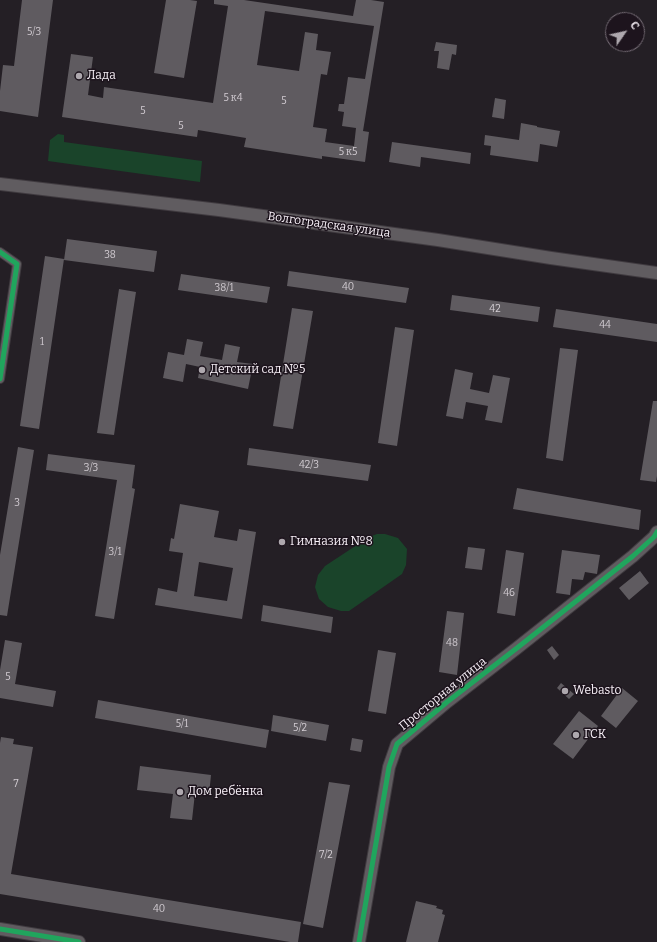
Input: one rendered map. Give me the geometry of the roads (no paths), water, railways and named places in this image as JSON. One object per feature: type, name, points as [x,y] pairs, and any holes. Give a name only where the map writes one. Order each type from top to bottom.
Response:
[{"type":"main road","name":"Волгоградская улица","points":[[0,184],[234,212],[438,240],[657,273]]},
{"type":"main road","name":"Просторная улица","points":[[359,942],[389,767],[397,744],[446,702],[523,644],[627,561],[654,537],[657,532]]},
{"type":"main road","points":[[0,929],[79,942]]},
{"type":"street","points":[[0,252],[17,264],[0,379]]},
{"type":"place","name":"Лада","points":[[79,76]]},
{"type":"place","name":"Детский сад №5","points":[[202,370]]},
{"type":"place","name":"Гимназия №8","points":[[282,542]]},
{"type":"place","name":"Webasto","points":[[565,691]]},
{"type":"place","name":"ГСК","points":[[576,735]]},
{"type":"place","name":"Дом ребёнка","points":[[180,792]]}]
